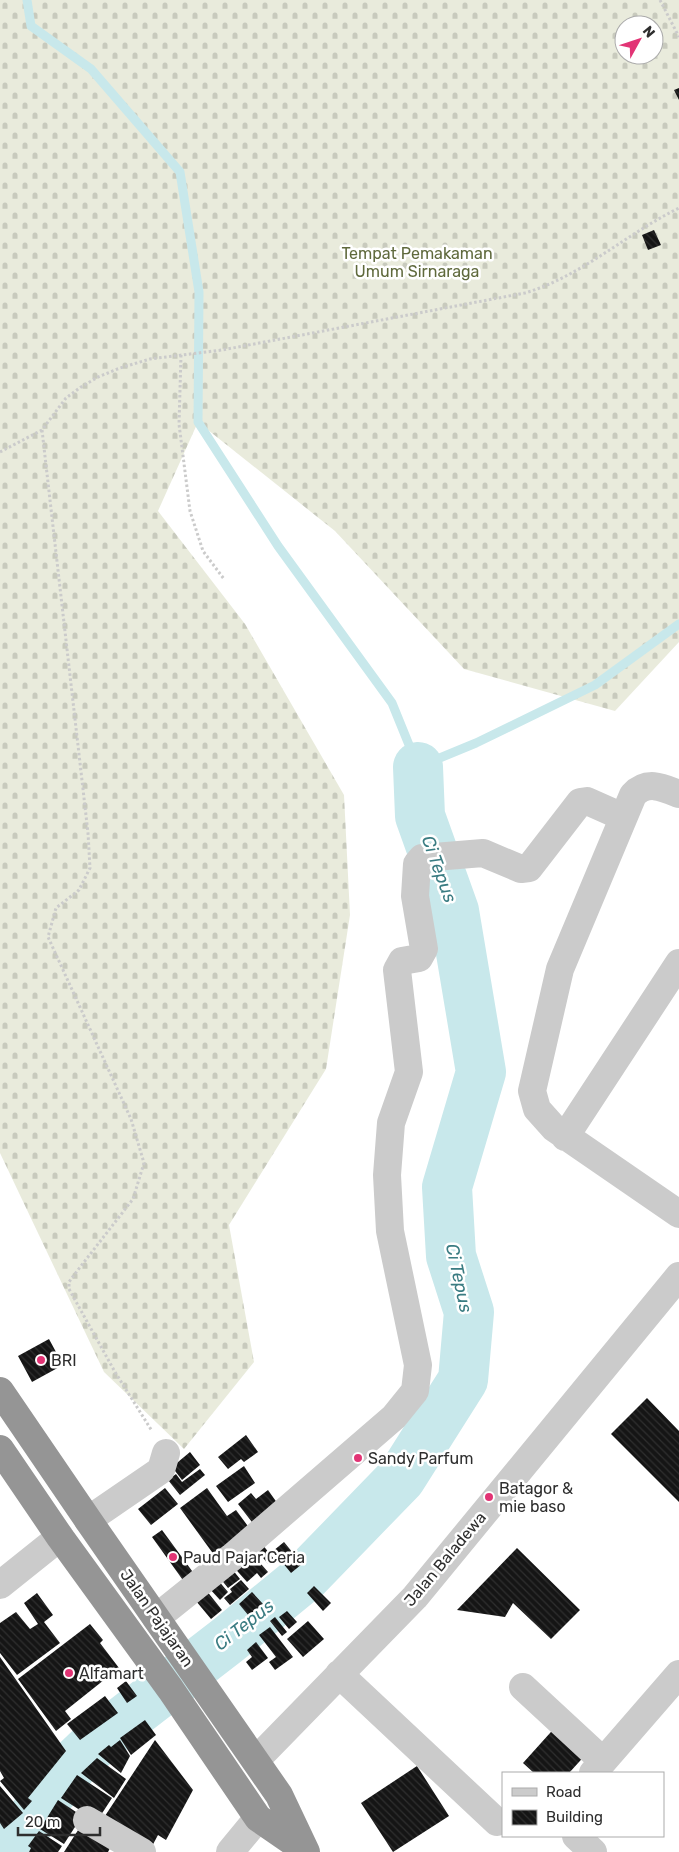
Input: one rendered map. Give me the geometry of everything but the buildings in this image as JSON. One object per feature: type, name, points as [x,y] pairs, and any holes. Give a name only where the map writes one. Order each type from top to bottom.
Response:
[{"type":"highway","name":"Jalan Pajajaran","points":[[0,1391],[256,1760],[279,1795],[305,1851]]},
{"type":"highway","name":"Jalan Pajajaran","points":[[0,1449],[60,1537],[167,1685],[258,1818],[305,1851]]},
{"type":"street","points":[[679,794],[657,786],[645,786],[633,795],[560,969],[532,1091],[537,1109],[554,1128],[679,1214]]},
{"type":"street","points":[[156,1618],[232,1557],[394,1417],[415,1391],[418,1365],[390,1231],[387,1175],[392,1124],[409,1072],[397,970],[402,961],[419,958],[424,949],[415,896],[417,864],[422,858],[483,853],[520,869],[529,868],[580,802],[587,801],[623,818]]},
{"type":"street","points":[[565,1137],[679,963]]},
{"type":"street","name":"Jalan Baladewa","points":[[256,1760],[415,1596],[679,1276]]},
{"type":"street","points":[[88,1520],[161,1470],[166,1453]]},
{"type":"street","points":[[0,1585],[60,1537]]},
{"type":"street","points":[[339,1674],[497,1822]]},
{"type":"street","points":[[523,1687],[598,1767],[679,1674]]},
{"type":"street","points":[[230,1852],[258,1818]]},
{"type":"street","points":[[87,1820],[142,1852]]},
{"type":"street","points":[[577,1837],[593,1852]]},
{"type":"path","points":[[660,0],[679,37]]},
{"type":"path","points":[[0,452],[42,430],[66,398],[98,377],[120,368],[150,360],[222,350],[496,300],[545,288],[580,270],[633,233],[679,208]]},
{"type":"path","points":[[182,355],[179,424],[190,511],[204,551],[224,578]]},
{"type":"path","points":[[42,430],[87,824],[90,868],[79,890],[56,908],[48,937],[131,1119],[144,1164],[133,1199],[69,1282],[69,1289],[116,1372],[166,1453]]},
{"type":"green space","name":"Tempat Pemakaman Umum Sirnaraga","points":[[0,0],[679,0],[679,642],[615,711],[464,669],[335,531],[198,422],[158,511],[245,624],[344,795],[350,915],[326,1069],[229,1225],[254,1362],[184,1449],[104,1372],[0,1153]]},
{"type":"waterway","points":[[27,0],[31,26],[91,69],[180,172],[199,292],[198,422],[278,546],[392,703],[418,767],[476,743],[595,685],[679,624]]},
{"type":"waterway","name":"Ci Tepus","points":[[8,1852],[74,1764],[101,1738],[228,1640],[305,1577],[401,1478],[463,1380],[469,1312],[451,1256],[447,1187],[481,1072],[454,911],[420,816],[418,767]]},
{"type":"place","name":"BRI","points":[[41,1360]]},
{"type":"place","name":"Sandy Parfum","points":[[358,1458]]},
{"type":"place","name":"Batagor & mie baso","points":[[489,1497]]},
{"type":"place","name":"Paud Pajar Ceria","points":[[173,1557]]},
{"type":"place","name":"Alfamart","points":[[69,1673]]}]
